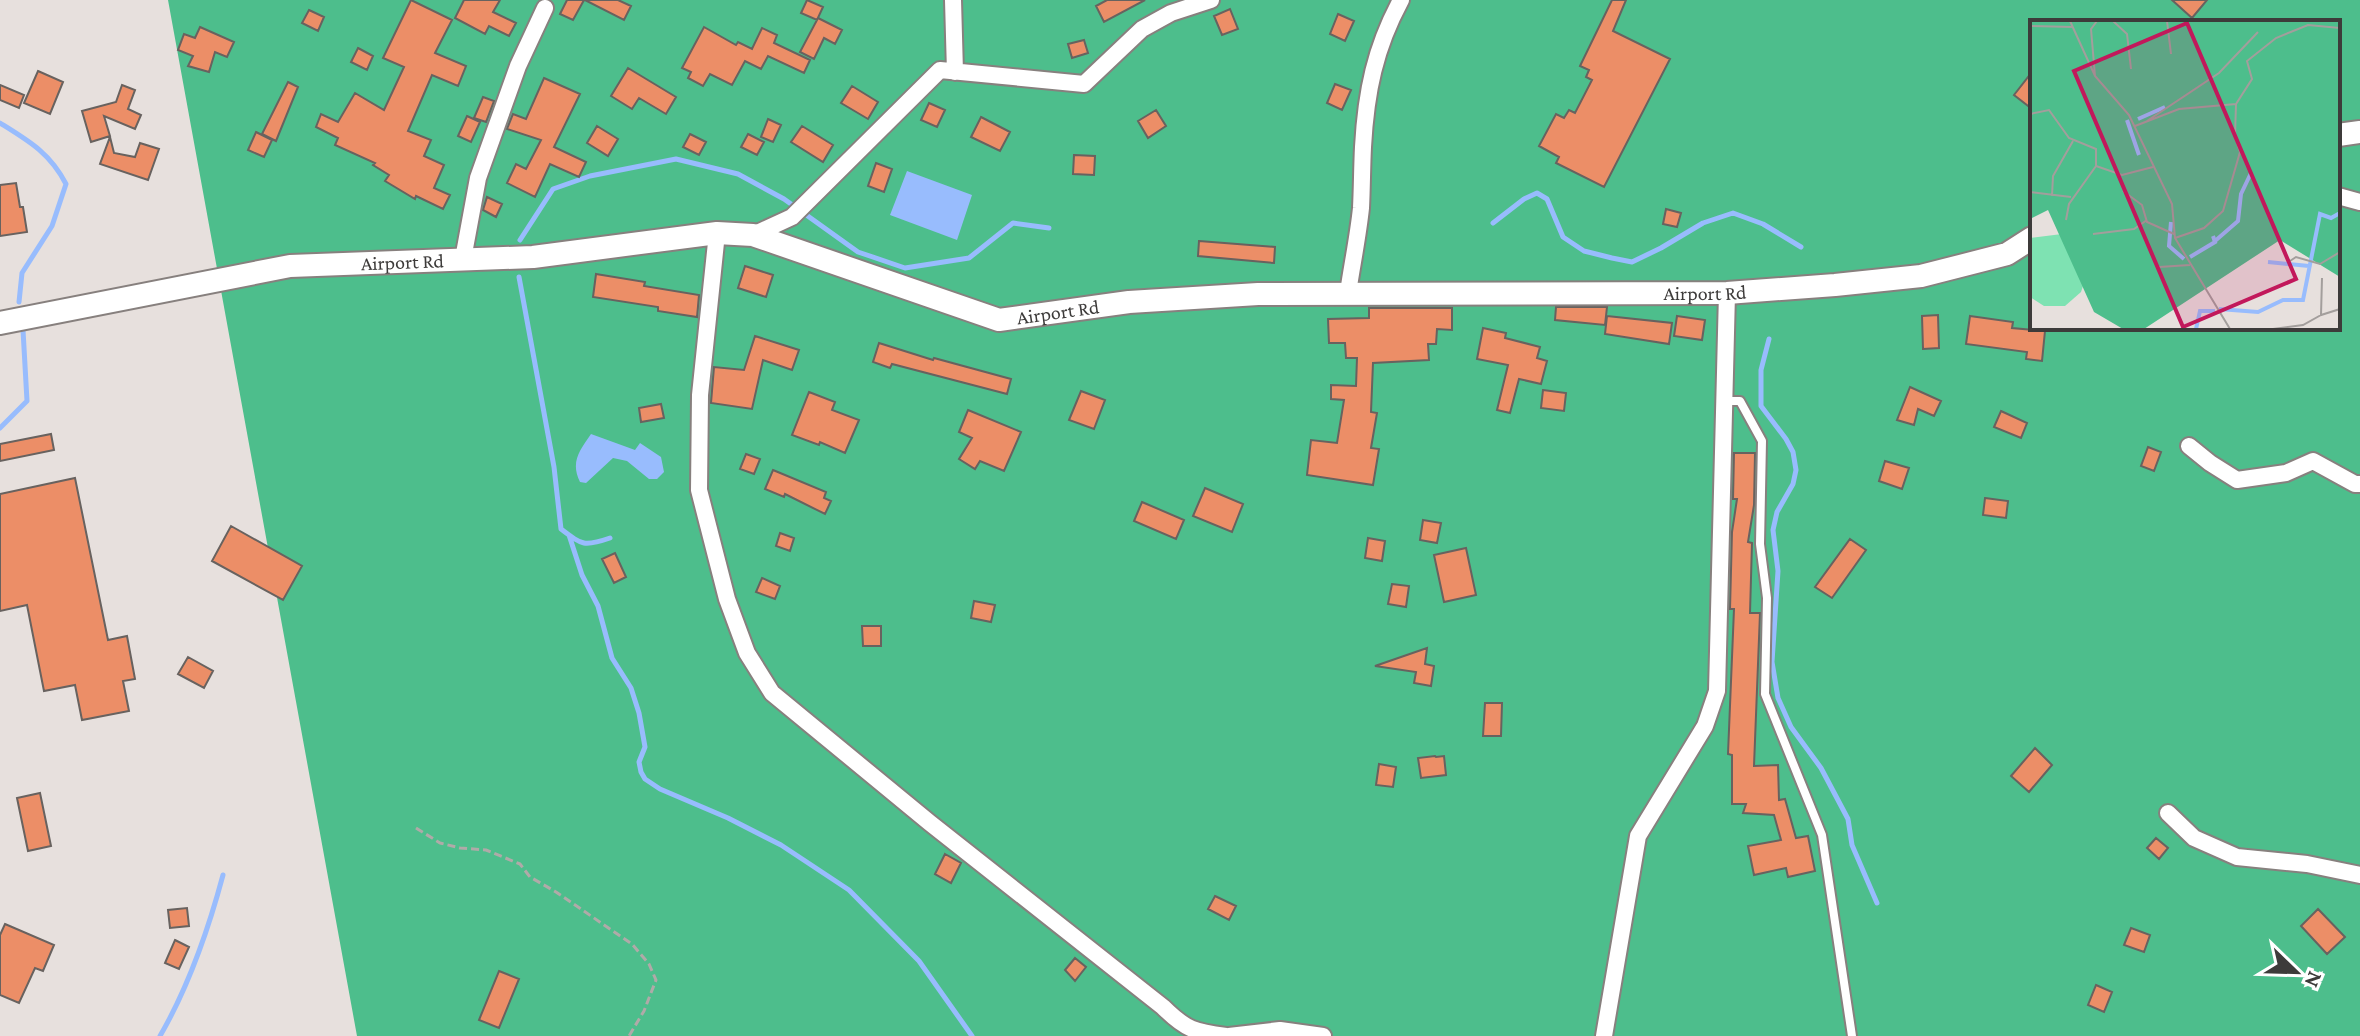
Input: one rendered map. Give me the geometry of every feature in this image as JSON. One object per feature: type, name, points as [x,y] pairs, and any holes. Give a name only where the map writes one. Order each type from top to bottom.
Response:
[{"type":"main road","points":[[2340,135],[2360,132]]},
{"type":"main road","name":"Airport Rd","points":[[0,323],[290,266],[533,257],[717,233],[753,235],[999,320],[1129,302],[1258,294],[1727,293],[1921,276],[2007,254],[2030,239]]},
{"type":"street","points":[[953,0],[955,72]]},
{"type":"street","points":[[753,235],[792,217],[940,70],[1084,84],[1142,29],[1171,13],[1211,0]]},
{"type":"street","points":[[1348,293],[1361,208],[1369,88],[1386,27],[1401,0]]},
{"type":"street","points":[[463,259],[478,178],[518,66],[545,8]]},
{"type":"street","points":[[2340,197],[2360,202]]},
{"type":"street","points":[[717,233],[700,395],[699,490],[727,599],[747,653],[772,693],[930,823],[1163,1007],[1180,1024],[1200,1033],[1228,1036],[1280,1030],[1323,1036]]},
{"type":"street","points":[[1604,1036],[1638,836],[1705,726],[1717,691],[1727,293]]},
{"type":"street","points":[[2189,446],[2237,480],[2286,473],[2313,461],[2360,484]]},
{"type":"street","points":[[2168,813],[2194,838],[2237,857],[2307,864],[2360,875]]},
{"type":"lane","points":[[1724,401],[1740,401],[1762,441],[1760,544],[1767,598],[1765,694],[1822,835],[1852,1036]]},
{"type":"path","points":[[416,828],[440,843],[486,850],[520,864],[530,877],[632,944],[649,964],[656,980],[644,1011],[629,1036]]},
{"type":"green space","points":[[168,0],[2360,0],[2360,1036],[357,1036]]},
{"type":"water","points":[[907,171],[972,195],[957,240],[890,215]]},
{"type":"water","points":[[591,434],[635,450],[640,443],[661,457],[664,472],[657,479],[649,479],[627,461],[613,458],[586,483],[580,482],[576,462]]},
{"type":"building","points":[[411,0],[452,20],[435,53],[466,66],[458,86],[432,75],[408,131],[431,140],[424,156],[444,165],[434,188],[450,195],[443,209],[416,196],[415,199],[385,181],[389,175],[373,165],[375,163],[335,145],[338,138],[316,127],[321,114],[338,122],[355,93],[384,110],[404,67],[383,58]]},
{"type":"building","points":[[464,0],[500,0],[493,12],[516,23],[509,36],[489,26],[485,34],[455,18]]},
{"type":"building","points":[[567,0],[584,0],[573,20],[560,14]]},
{"type":"building","points":[[585,0],[618,0],[631,6],[624,20]]},
{"type":"building","points":[[807,0],[823,7],[817,20],[801,13]]},
{"type":"building","points":[[1107,0],[1145,0],[1104,22],[1096,6]]},
{"type":"building","points":[[1612,0],[1626,0],[1613,31],[1670,59],[1604,187],[1556,163],[1559,157],[1539,146],[1556,114],[1564,118],[1569,110],[1575,113],[1592,80],[1586,77],[1589,70],[1580,66]]},
{"type":"building","points":[[2172,0],[2207,0],[2192,18]]},
{"type":"building","points":[[1230,9],[1238,29],[1222,35],[1214,16]]},
{"type":"building","points":[[309,10],[324,17],[318,31],[302,23]]},
{"type":"building","points":[[1338,14],[1354,21],[1345,41],[1330,34]]},
{"type":"building","points":[[818,18],[842,30],[835,44],[824,38],[814,59],[800,52]]},
{"type":"building","points":[[200,27],[234,42],[227,57],[215,52],[209,72],[188,66],[193,56],[178,50],[184,34],[195,38]]},
{"type":"building","points":[[704,27],[736,45],[738,42],[752,49],[762,28],[777,35],[774,43],[810,60],[804,73],[768,56],[761,69],[745,61],[732,85],[710,74],[703,86],[688,78],[691,72],[682,68]]},
{"type":"building","points":[[1084,40],[1088,53],[1072,58],[1068,44]]},
{"type":"building","points":[[358,48],[373,56],[367,70],[351,62]]},
{"type":"building","points":[[628,68],[676,97],[666,114],[639,98],[632,109],[611,96]]},
{"type":"building","points":[[38,71],[63,82],[50,114],[24,103]]},
{"type":"building","points":[[2030,75],[2030,107],[2014,95]]},
{"type":"building","points":[[544,78],[580,94],[554,147],[586,162],[579,177],[550,164],[535,197],[507,183],[516,164],[526,169],[541,140],[507,129],[513,114],[526,119]]},
{"type":"building","points":[[288,82],[298,87],[276,141],[262,134]]},
{"type":"building","points":[[1335,84],[1351,90],[1342,110],[1327,103]]},
{"type":"building","points":[[0,85],[24,95],[19,108],[0,100]]},
{"type":"building","points":[[122,85],[135,90],[128,109],[141,115],[135,129],[104,116],[110,136],[91,142],[82,111],[116,102]]},
{"type":"building","points":[[852,86],[878,102],[868,119],[841,103]]},
{"type":"building","points":[[483,97],[494,101],[486,122],[474,118]]},
{"type":"building","points":[[929,103],[945,110],[937,127],[921,120]]},
{"type":"building","points":[[1156,110],[1166,126],[1148,138],[1138,121]]},
{"type":"building","points":[[467,116],[480,122],[471,142],[458,136]]},
{"type":"building","points":[[981,117],[1010,132],[1000,151],[971,137]]},
{"type":"building","points":[[768,119],[781,125],[773,142],[761,137]]},
{"type":"building","points":[[597,126],[618,139],[608,156],[587,143]]},
{"type":"building","points":[[802,126],[833,145],[823,162],[791,142]]},
{"type":"building","points":[[256,132],[272,140],[264,157],[248,150]]},
{"type":"building","points":[[690,134],[706,142],[699,155],[683,147]]},
{"type":"building","points":[[748,134],[764,142],[757,155],[741,147]]},
{"type":"building","points":[[110,137],[114,153],[135,157],[140,143],[159,149],[148,180],[100,164]]},
{"type":"building","points":[[1074,155],[1095,156],[1094,175],[1073,174]]},
{"type":"building","points":[[876,163],[892,169],[884,192],[868,186]]},
{"type":"building","points":[[16,183],[27,232],[0,236],[0,185]]},
{"type":"building","points":[[487,197],[502,204],[496,217],[483,210]]},
{"type":"building","points":[[1666,209],[1681,213],[1677,227],[1663,224]]},
{"type":"building","points":[[1199,241],[1275,247],[1274,263],[1198,256]]},
{"type":"building","points":[[745,266],[773,275],[766,297],[738,288]]},
{"type":"building","points":[[596,274],[699,295],[697,317],[658,311],[658,307],[593,297]]},
{"type":"building","points":[[1556,307],[1607,307],[1605,325],[1555,320]]},
{"type":"building","points":[[1369,308],[1452,308],[1452,330],[1437,329],[1436,344],[1428,344],[1429,360],[1373,363],[1371,412],[1377,413],[1371,448],[1379,449],[1373,485],[1307,475],[1311,440],[1337,443],[1344,400],[1331,399],[1331,385],[1356,386],[1357,358],[1346,358],[1345,343],[1329,343],[1328,319],[1369,318]]},
{"type":"building","points":[[1938,315],[1939,348],[1923,349],[1922,316]]},
{"type":"building","points":[[1607,316],[1672,323],[1669,344],[1605,334]]},
{"type":"building","points":[[1677,316],[1705,320],[1702,340],[1674,336]]},
{"type":"building","points":[[1970,316],[2013,322],[2012,328],[2045,331],[2042,361],[2026,359],[2027,352],[1966,344]]},
{"type":"building","points":[[1483,328],[1506,333],[1505,338],[1540,347],[1537,358],[1547,361],[1541,384],[1519,379],[1510,413],[1497,410],[1508,365],[1477,359]]},
{"type":"building","points":[[755,336],[799,350],[792,370],[763,360],[752,409],[711,403],[714,367],[744,370]]},
{"type":"building","points":[[879,343],[1011,379],[1007,394],[892,364],[890,368],[873,362]]},
{"type":"building","points":[[1910,387],[1941,401],[1934,416],[1918,409],[1914,425],[1897,420]]},
{"type":"building","points":[[1543,390],[1566,393],[1564,411],[1541,408]]},
{"type":"building","points":[[1081,391],[1105,400],[1094,429],[1069,420]]},
{"type":"building","points":[[809,392],[835,402],[832,410],[859,420],[845,453],[792,435]]},
{"type":"building","points":[[661,404],[664,418],[641,422],[639,408]]},
{"type":"building","points":[[968,410],[1021,432],[1004,471],[980,461],[975,469],[959,459],[972,438],[959,432]]},
{"type":"building","points":[[2001,411],[2027,423],[2021,438],[1994,427]]},
{"type":"building","points":[[51,434],[54,450],[0,461],[0,444]]},
{"type":"building","points":[[2148,447],[2161,452],[2154,471],[2141,466]]},
{"type":"building","points":[[1734,453],[1755,453],[1754,505],[1748,542],[1752,543],[1750,613],[1760,613],[1754,766],[1778,765],[1779,800],[1785,799],[1796,838],[1808,836],[1815,871],[1788,877],[1786,868],[1754,875],[1748,846],[1781,840],[1774,815],[1743,813],[1746,804],[1732,804],[1732,755],[1728,754],[1734,609],[1730,609],[1732,532],[1737,499],[1733,499]]},
{"type":"building","points":[[746,454],[760,459],[754,474],[740,469]]},
{"type":"building","points":[[1885,461],[1909,468],[1902,489],[1879,481]]},
{"type":"building","points":[[773,470],[826,492],[824,498],[831,501],[825,514],[785,494],[784,497],[765,489]]},
{"type":"building","points":[[75,478],[108,640],[127,636],[135,679],[123,681],[129,711],[82,720],[75,685],[44,691],[27,605],[0,611],[0,494]]},
{"type":"building","points":[[1205,488],[1243,504],[1232,532],[1193,516]]},
{"type":"building","points":[[1985,498],[2008,501],[2006,518],[1983,515]]},
{"type":"building","points":[[1142,502],[1184,520],[1176,539],[1134,521]]},
{"type":"building","points":[[1423,520],[1441,523],[1437,543],[1420,540]]},
{"type":"building","points":[[231,526],[302,566],[283,600],[212,561]]},
{"type":"building","points":[[780,533],[794,538],[790,551],[776,546]]},
{"type":"building","points":[[1368,538],[1385,541],[1382,561],[1365,558]]},
{"type":"building","points":[[1850,539],[1866,550],[1832,598],[1815,587]]},
{"type":"building","points":[[1466,548],[1476,595],[1444,602],[1434,555]]},
{"type":"building","points":[[615,553],[626,577],[614,583],[602,559]]},
{"type":"building","points":[[762,578],[780,586],[775,599],[756,592]]},
{"type":"building","points":[[1392,584],[1409,586],[1406,607],[1388,604]]},
{"type":"building","points":[[974,601],[995,605],[991,622],[971,618]]},
{"type":"building","points":[[862,626],[881,626],[881,646],[863,646]]},
{"type":"building","points":[[1427,648],[1425,664],[1434,666],[1431,686],[1414,683],[1416,672],[1375,666]]},
{"type":"building","points":[[188,657],[213,671],[204,688],[178,674]]},
{"type":"building","points":[[1485,703],[1502,703],[1501,736],[1483,736]]},
{"type":"building","points":[[2035,748],[2052,765],[2029,792],[2011,776]]},
{"type":"building","points":[[1444,756],[1446,775],[1421,778],[1418,758]]},
{"type":"building","points":[[1379,764],[1396,767],[1393,787],[1376,785]]},
{"type":"building","points":[[40,793],[51,846],[28,851],[17,798]]},
{"type":"building","points":[[2156,838],[2168,848],[2159,859],[2147,848]]},
{"type":"building","points":[[945,854],[961,863],[951,883],[935,874]]},
{"type":"building","points":[[1215,896],[1236,906],[1229,920],[1208,909]]},
{"type":"building","points":[[187,908],[189,926],[170,928],[168,910]]},
{"type":"building","points":[[2318,909],[2345,937],[2327,954],[2301,926]]},
{"type":"building","points":[[5,924],[54,945],[43,971],[35,968],[19,1003],[0,995],[0,935]]},
{"type":"building","points":[[2131,928],[2150,935],[2144,952],[2124,945]]},
{"type":"building","points":[[175,940],[189,947],[179,969],[165,963]]},
{"type":"building","points":[[1075,958],[1086,967],[1075,981],[1065,970]]},
{"type":"building","points":[[499,971],[519,979],[499,1028],[479,1020]]},
{"type":"building","points":[[2096,985],[2112,992],[2104,1012],[2088,1005]]},
{"type":"waterway","points":[[0,123],[46,156],[66,184],[52,226],[22,273],[19,302]]},
{"type":"waterway","points":[[520,240],[553,189],[590,176],[676,159],[738,174],[784,199],[858,252],[905,268],[969,258],[1013,223],[1049,228]]},
{"type":"waterway","points":[[1493,223],[1537,193],[1547,199],[1563,237],[1584,251],[1612,258],[1632,262],[1703,223],[1733,213],[1763,224],[1801,247]]},
{"type":"waterway","points":[[519,277],[554,467],[561,529],[584,543],[610,538]]},
{"type":"waterway","points":[[0,428],[27,401],[23,330]]},
{"type":"waterway","points":[[1769,339],[1761,370],[1761,406],[1786,439],[1793,452],[1796,470],[1793,484],[1777,512],[1773,530],[1778,571],[1772,662],[1778,698],[1791,727],[1821,768],[1848,819],[1852,845],[1877,903]]},
{"type":"waterway","points":[[569,535],[582,575],[598,606],[612,658],[631,688],[639,713],[645,747],[639,762],[645,779],[660,789],[781,845],[849,890],[919,961],[972,1036]]},
{"type":"waterway","points":[[160,1036],[197,958],[223,875]]}]
